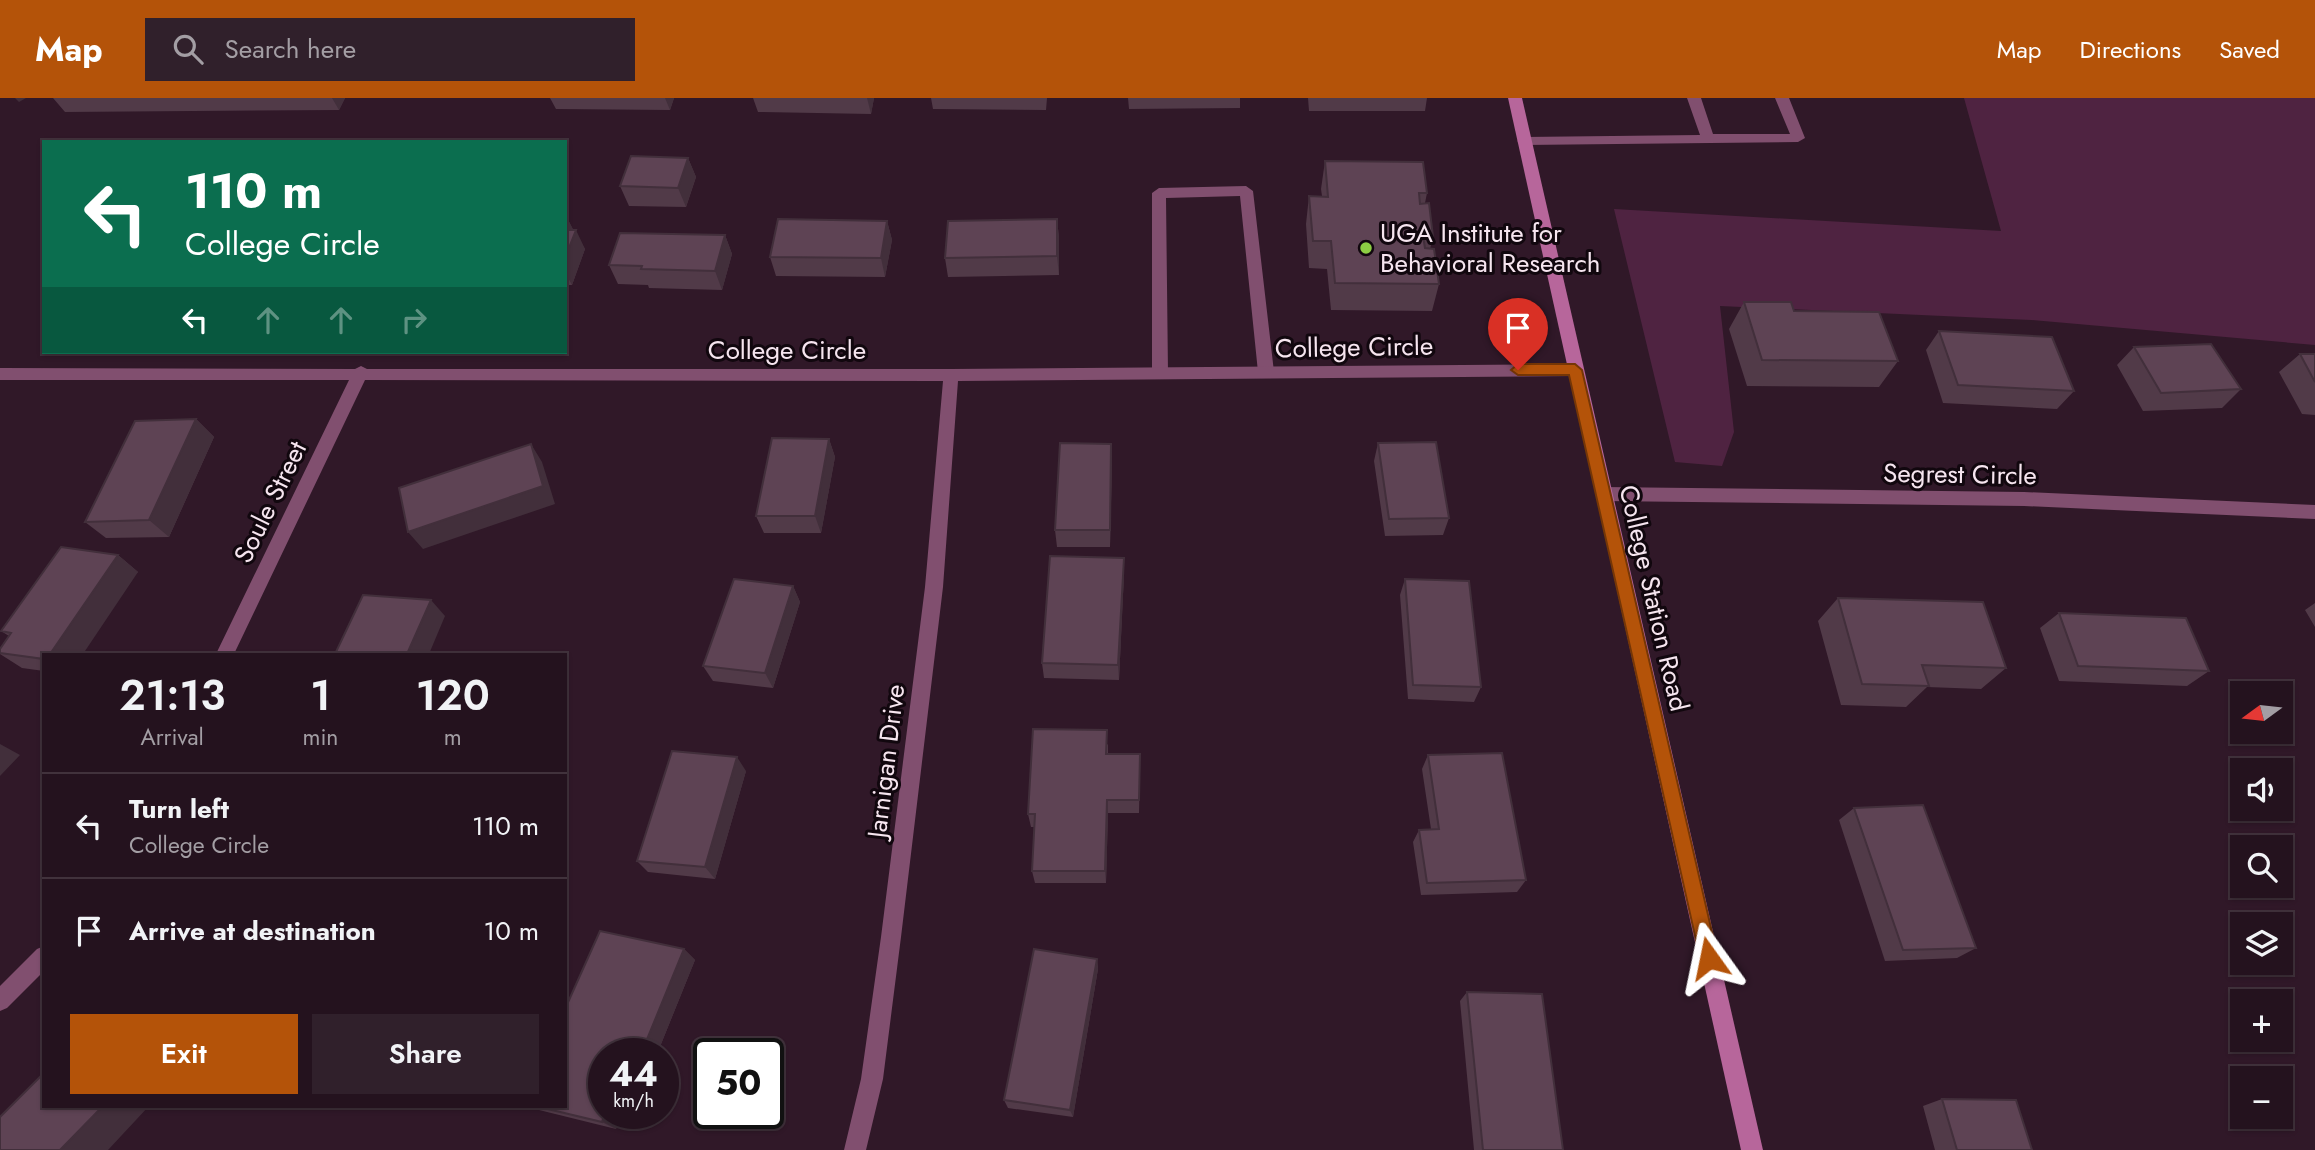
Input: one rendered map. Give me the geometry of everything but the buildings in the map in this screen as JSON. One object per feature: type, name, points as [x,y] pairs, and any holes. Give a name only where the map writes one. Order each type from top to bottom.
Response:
[{"type":"main road","name":"College Station Road","points":[[1515,98],[1752,1150]]},
{"type":"street","points":[[1694,98],[1708,139]]},
{"type":"street","points":[[1524,141],[1798,138],[1782,98]]},
{"type":"street","points":[[1160,373],[1159,193],[1246,191],[1266,372]]},
{"type":"street","name":"College Circle","points":[[0,374],[361,372],[951,375],[1575,370]]},
{"type":"street","name":"Soule Street","points":[[225,653],[361,372]]},
{"type":"street","name":"Jarnigan Drive","points":[[855,1150],[872,1079],[891,937],[934,587],[951,375]]},
{"type":"street","name":"Segrest Circle","points":[[1603,494],[2010,499],[2315,512]]},
{"type":"street","points":[[0,1001],[42,958]]},
{"type":"shaded area","points":[[1964,98],[2315,98],[2315,345],[2031,320],[1720,306],[1734,432],[1722,466],[1675,462],[1614,209],[2001,231]]},
{"type":"place","name":"UGA Institute for Behavioral Research","points":[[1366,248]]},
{"type":"route","points":[[1518,370],[1575,370],[1709,958]]}]
